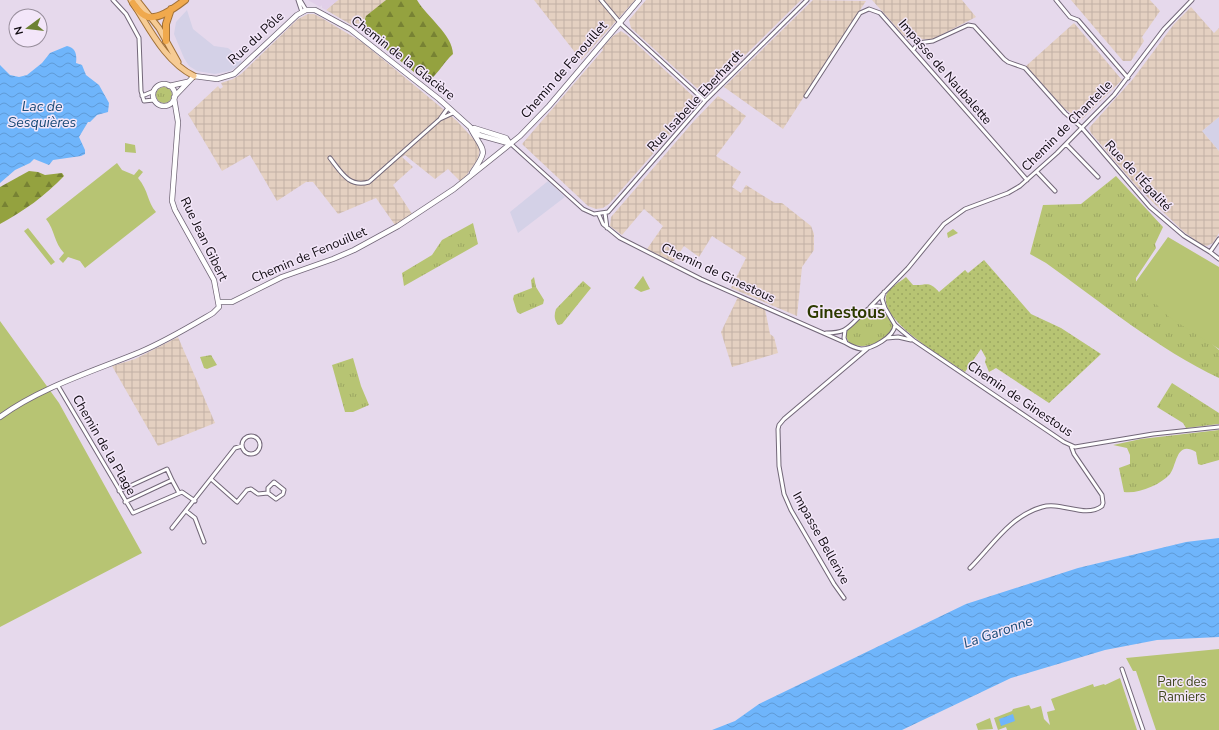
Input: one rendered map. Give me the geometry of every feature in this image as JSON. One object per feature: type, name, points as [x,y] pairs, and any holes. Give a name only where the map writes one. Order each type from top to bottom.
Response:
[{"type":"highway","points":[[133,1],[144,15],[151,17],[171,9],[185,0]]},
{"type":"highway","points":[[166,41],[166,24],[171,9]]},
{"type":"main road","points":[[133,1],[166,52],[179,68],[194,76]]},
{"type":"main road","points":[[151,17],[186,72]]},
{"type":"street","points":[[113,0],[126,14],[139,38],[142,96],[144,101],[154,100],[176,114]]},
{"type":"street","points":[[299,0],[304,11]]},
{"type":"street","points":[[601,0],[620,22],[706,101]]},
{"type":"street","name":"Chemin de Fenouillet","points":[[219,302],[232,302],[282,277],[354,250],[398,226],[469,178],[510,144],[549,106],[639,0]]},
{"type":"street","name":"Rue Isabelle Eberhardt","points":[[605,213],[611,210],[706,101],[807,0]]},
{"type":"street","points":[[1056,0],[1070,17],[1078,20],[1128,78]]},
{"type":"street","name":"Chemin de Chantelle","points":[[870,307],[915,260],[937,231],[954,216],[978,203],[1008,193],[1037,172],[1114,95],[1164,29],[1192,0]]},
{"type":"street","name":"Impasse de Naubalette","points":[[806,96],[860,13],[869,9],[880,13],[1027,180]]},
{"type":"street","name":"Rue du Pôle","points":[[194,76],[217,79],[234,74],[304,11]]},
{"type":"street","name":"Chemin de la Glacière","points":[[304,11],[320,12],[359,34],[479,134],[510,144]]},
{"type":"street","name":"Rue de l'Égalité","points":[[912,50],[918,43],[932,41],[968,25],[972,25],[1004,59],[1025,68],[1065,113],[1082,128],[1150,207],[1184,236],[1219,259]]},
{"type":"street","points":[[165,106],[170,103],[194,76]]},
{"type":"street","points":[[142,96],[154,91],[159,85],[169,86],[189,82]]},
{"type":"street","points":[[169,86],[174,90],[174,97]]},
{"type":"street","points":[[154,91],[154,100]]},
{"type":"street","name":"Rue Jean Gibert","points":[[174,97],[178,133],[172,201],[175,210],[214,280],[219,302]]},
{"type":"street","points":[[330,158],[351,182],[362,184],[369,182],[440,119],[448,108]]},
{"type":"street","points":[[440,119],[454,113]]},
{"type":"street","points":[[469,178],[481,159],[483,152],[481,143],[470,127]]},
{"type":"street","points":[[510,144],[583,209],[588,212],[599,214],[605,213],[606,228]]},
{"type":"street","points":[[1066,144],[1098,177]]},
{"type":"street","points":[[1037,172],[1055,191]]},
{"type":"street","name":"Chemin de Ginestous","points":[[599,214],[601,221],[606,228],[620,238],[701,279],[824,332],[856,348],[868,348]]},
{"type":"street","points":[[1210,252],[1219,239]]},
{"type":"street","points":[[884,291],[882,299],[885,308]]},
{"type":"street","points":[[0,417],[16,407],[58,386],[161,342],[217,310],[219,302]]},
{"type":"street","points":[[846,343],[844,338],[845,330],[870,307],[877,305],[885,308]]},
{"type":"street","name":"Chemin de Ginestous","points":[[885,308],[895,325],[913,340],[1071,446],[1075,447],[1153,434],[1219,427]]},
{"type":"street","points":[[868,348],[895,330],[895,325]]},
{"type":"street","name":"Chemin de Ginestous","points":[[824,332],[835,333],[845,330]]},
{"type":"street","name":"Chemin de Ginestous","points":[[885,338],[898,337],[913,340]]},
{"type":"street","points":[[856,348],[858,356]]},
{"type":"street","name":"Impasse Bellerive","points":[[844,598],[834,584],[791,510],[784,494],[779,466],[778,429],[779,425],[784,419],[868,348]]},
{"type":"street","name":"Chemin de la Plage","points":[[58,386],[125,502],[133,513],[179,493]]},
{"type":"street","points":[[251,436],[256,437],[260,446],[258,451],[253,454],[248,453],[242,446],[246,437],[251,436]]},
{"type":"street","points":[[172,528],[235,448],[242,446]]},
{"type":"street","points":[[970,568],[1004,531],[1041,507],[1064,506],[1090,511],[1102,506],[1104,499],[1102,495],[1077,459],[1071,446]]},
{"type":"street","points":[[119,491],[167,469],[179,493],[185,493],[195,500]]},
{"type":"street","points":[[211,479],[237,502],[247,490],[251,489],[258,494],[268,493],[276,499],[283,494],[284,490],[274,482],[268,488],[268,493]]},
{"type":"street","points":[[125,502],[172,480]]},
{"type":"street","points":[[186,510],[195,518],[204,542]]},
{"type":"street","points":[[1122,669],[1143,730]]},
{"type":"shaded area","points":[[308,0],[338,0],[326,10],[322,8],[322,5],[320,7]]},
{"type":"shaded area","points":[[338,0],[386,0],[355,27],[326,10]]},
{"type":"shaded area","points":[[534,0],[635,0],[581,60]]},
{"type":"shaded area","points":[[646,0],[801,0],[709,91],[705,93],[699,90],[631,28],[629,20]]},
{"type":"shaded area","points":[[813,0],[866,1],[783,129],[724,87]]},
{"type":"shaded area","points":[[872,0],[962,0],[976,17],[933,39],[908,40]]},
{"type":"shaded area","points":[[1071,0],[1150,0],[1160,11],[1142,37],[1144,41],[1131,61],[1123,61]]},
{"type":"shaded area","points":[[1191,7],[1214,33],[1219,28],[1219,117],[1202,131],[1219,151],[1219,233],[1213,243],[1207,246],[1202,245],[1184,232],[1138,188],[1091,133],[1089,128],[1133,79],[1174,24]]},
{"type":"shaded area","points":[[187,10],[193,29],[214,46],[228,48],[234,53],[242,62],[237,67],[230,71],[215,74],[197,71],[189,66],[174,34],[176,22]]},
{"type":"shaded area","points":[[308,14],[314,14],[320,17],[362,42],[457,121],[479,145],[480,149],[478,159],[466,176],[460,181],[448,169],[435,179],[405,155],[402,157],[413,167],[393,185],[412,214],[395,225],[376,198],[338,214],[313,182],[306,182],[277,201],[250,155],[222,171],[188,114],[218,86],[220,89],[223,87],[221,83],[233,79],[241,74],[298,19]]},
{"type":"shaded area","points":[[1074,23],[1122,80],[1081,120],[1065,109],[1026,66]]},
{"type":"shaded area","points":[[621,31],[694,97],[696,101],[694,107],[609,204],[603,208],[596,209],[588,206],[522,144],[603,50],[602,48],[613,36]]},
{"type":"shaded area","points":[[718,96],[746,116],[716,156],[741,172],[732,187],[741,193],[746,185],[775,203],[782,203],[811,226],[814,234],[814,250],[802,267],[797,316],[731,288],[746,258],[712,236],[699,257],[684,246],[673,262],[647,249],[663,226],[644,209],[622,235],[610,226],[611,217],[694,121]]},
{"type":"shaded area","points":[[1219,117],[1219,151],[1202,131]]},
{"type":"shaded area","points":[[548,181],[565,197],[518,233],[510,212]]},
{"type":"shaded area","points":[[738,297],[765,309],[770,334],[774,337],[778,353],[732,367],[721,332]]},
{"type":"shaded area","points":[[178,337],[215,423],[158,446],[112,366],[135,359]]},
{"type":"green space","points":[[386,0],[417,0],[449,40],[453,54],[431,79],[422,77],[414,72],[366,33],[363,25],[366,16]]},
{"type":"green space","points":[[164,87],[171,92],[172,95],[167,102],[164,103],[157,98],[156,95],[161,88]]},
{"type":"green space","points":[[125,143],[135,145],[136,153],[125,152]]},
{"type":"green space","points":[[117,163],[122,170],[134,175],[139,169],[143,172],[138,178],[156,212],[85,268],[80,261],[68,257],[63,263],[59,259],[64,253],[58,245],[46,219]]},
{"type":"green space","points":[[29,171],[38,172],[45,175],[62,173],[64,176],[34,203],[0,224],[0,187]]},
{"type":"green space","points":[[1116,176],[1163,227],[1155,244],[1156,248],[1136,278],[1136,283],[1219,350],[1219,378],[1174,354],[1152,340],[1046,263],[1030,254],[1043,205],[1081,204]]},
{"type":"green space","points":[[473,223],[478,244],[404,286],[402,273],[432,255],[442,240]]},
{"type":"green space","points":[[28,228],[55,262],[51,265],[24,231]]},
{"type":"green space","points":[[953,229],[958,233],[948,238],[947,233]]},
{"type":"green space","points":[[1168,237],[1219,267],[1219,349],[1169,317],[1135,283]]},
{"type":"green space","points":[[984,260],[1031,314],[1061,328],[1101,354],[1049,403],[996,368],[989,372],[985,362],[986,358],[981,349],[965,372],[917,339],[904,328],[887,306],[887,293],[906,277],[913,285],[927,284],[939,292],[965,270],[968,273]]},
{"type":"green space","points":[[643,276],[650,289],[641,292],[634,288]]},
{"type":"green space","points":[[534,277],[536,287],[544,300],[543,304],[520,314],[517,312],[513,299],[514,295],[532,288],[531,280]]},
{"type":"green space","points":[[583,281],[591,288],[562,324],[558,325],[555,317],[556,309]]},
{"type":"green space","points":[[877,307],[884,309],[894,327],[891,332],[881,341],[874,344],[861,346],[849,343],[845,334],[850,326],[863,314]]},
{"type":"green space","points":[[0,321],[59,403],[142,553],[0,627]]},
{"type":"green space","points":[[211,355],[217,365],[207,369],[204,368],[200,357]]},
{"type":"green space","points":[[353,358],[361,386],[369,405],[353,412],[345,412],[332,365]]},
{"type":"green space","points":[[1172,383],[1219,413],[1219,424],[1186,428],[1183,423],[1157,407]]},
{"type":"green space","points":[[1219,430],[1219,460],[1201,465],[1198,464],[1196,452],[1189,449],[1184,449],[1178,455],[1170,474],[1161,482],[1136,492],[1124,492],[1119,468],[1130,464],[1130,455],[1127,448],[1113,445],[1141,439]]},
{"type":"green space","name":"Parc des Ramiers","points":[[1219,649],[1219,730],[1156,730],[1136,671],[1133,671],[1126,658]]},
{"type":"green space","points":[[1120,678],[1137,730],[1007,730],[1006,727],[998,730],[994,718],[1012,711],[1013,709],[1029,705],[1031,709],[1041,706],[1044,719],[1050,725],[1047,712],[1055,710],[1051,699],[1093,684],[1094,687],[1105,685]]},
{"type":"green space","points":[[990,718],[993,729],[978,730],[976,724]]},
{"type":"water","name":"Lac de Sesquières","points":[[67,46],[74,50],[76,63],[82,65],[86,75],[99,85],[109,103],[108,112],[97,115],[90,122],[88,122],[79,137],[85,150],[85,154],[81,156],[53,160],[49,165],[34,159],[30,163],[15,170],[0,183],[0,65],[10,75],[19,77],[27,75],[42,63],[50,53]]},
{"type":"water","name":"La Garonne","points":[[1219,538],[1219,637],[1157,640],[1105,650],[1011,678],[902,730],[712,730],[735,721],[759,704],[966,604],[1078,568],[1186,542]]},
{"type":"water","points":[[1013,714],[1015,721],[1001,726],[999,719]]},
{"type":"district","name":"Ginestous","points":[[846,312]]}]
